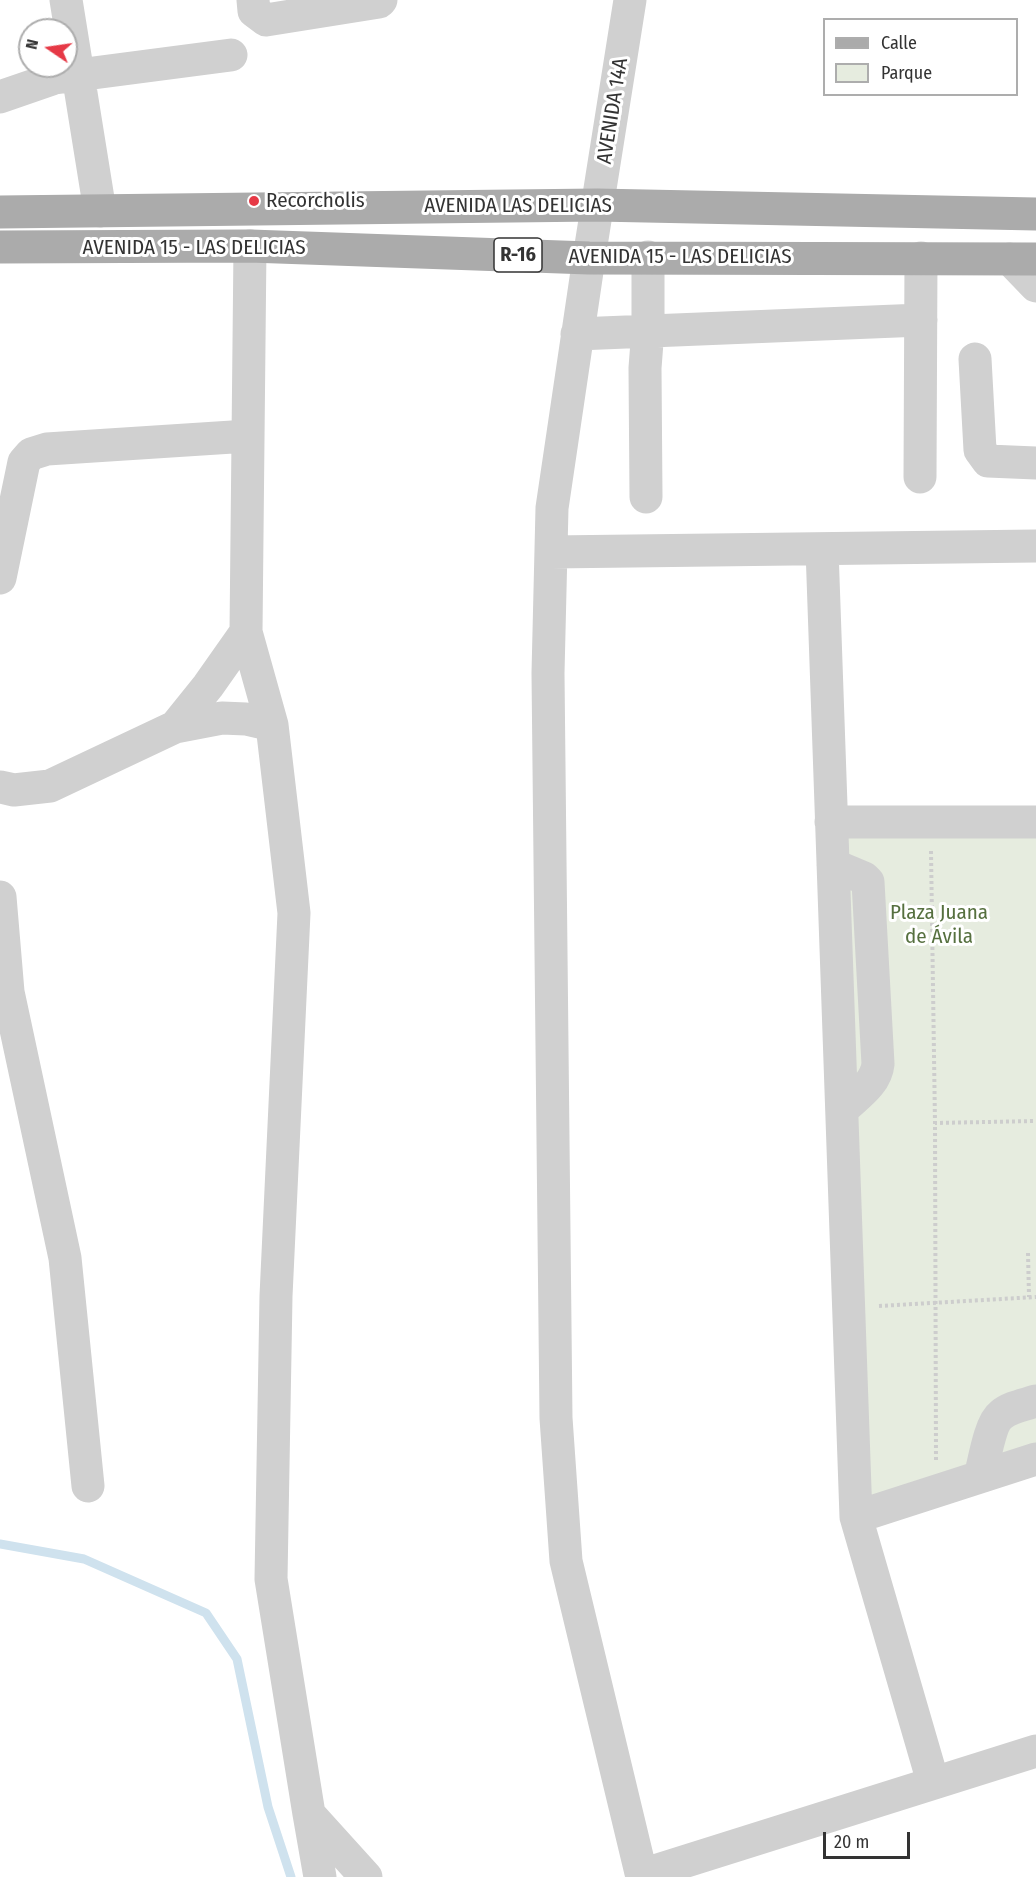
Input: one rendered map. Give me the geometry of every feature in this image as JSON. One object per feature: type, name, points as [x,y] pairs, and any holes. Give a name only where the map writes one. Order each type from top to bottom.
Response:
[{"type":"main road","name":"AVENIDA LAS DELICIAS","points":[[0,212],[597,205],[1036,214]]},
{"type":"main road","name":"AVENIDA 15 - LAS DELICIAS","points":[[0,247],[250,246],[589,258],[1023,259]]},
{"type":"street","points":[[66,0],[69,18]]},
{"type":"street","points":[[253,0],[254,11],[266,20],[381,0]]},
{"type":"street","name":"AVENIDA 14A","points":[[630,0],[552,508],[548,673],[556,1418],[566,1560],[642,1876]]},
{"type":"street","points":[[100,211],[78,74],[231,55]]},
{"type":"street","points":[[0,97],[55,78]]},
{"type":"street","points":[[250,246],[246,632],[272,725],[294,913],[276,1296],[271,1579],[320,1877]]},
{"type":"street","points":[[646,497],[645,368],[648,329],[648,258]]},
{"type":"street","points":[[920,477],[921,258]]},
{"type":"street","points":[[1023,259],[1036,286]]},
{"type":"street","points":[[577,334],[648,329],[921,320]]},
{"type":"street","points":[[975,359],[980,450],[988,461],[1036,463]]},
{"type":"street","points":[[0,578],[24,462],[31,454],[47,449],[248,436]]},
{"type":"street","points":[[550,552],[1036,546]]},
{"type":"street","points":[[822,549],[856,1516],[933,1782]]},
{"type":"street","points":[[174,727],[208,686],[246,632]]},
{"type":"street","points":[[0,787],[14,790],[50,786],[174,727],[222,718],[246,719],[272,725]]},
{"type":"street","points":[[831,822],[1036,822]]},
{"type":"street","points":[[0,897],[8,992],[65,1258],[88,1486]]},
{"type":"street","points":[[980,1477],[992,1429],[998,1416],[1036,1401]]},
{"type":"street","points":[[856,1516],[1036,1459]]},
{"type":"street","points":[[642,1876],[1036,1751]]},
{"type":"street","points":[[309,1814],[366,1877]]},
{"type":"path","points":[[930,839],[935,1123],[936,1462]]},
{"type":"path","points":[[935,1123],[1036,1121]]},
{"type":"path","points":[[1028,1253],[1029,1298]]},
{"type":"path","points":[[872,1306],[1036,1297]]},
{"type":"green space","name":"Plaza Juana de Ávila","points":[[839,828],[1036,828],[1036,1453],[861,1508]]},
{"type":"waterway","points":[[0,1544],[84,1559],[206,1613],[237,1659],[268,1807],[291,1877]]},
{"type":"place","name":"Recorcholis","points":[[254,201]]}]
